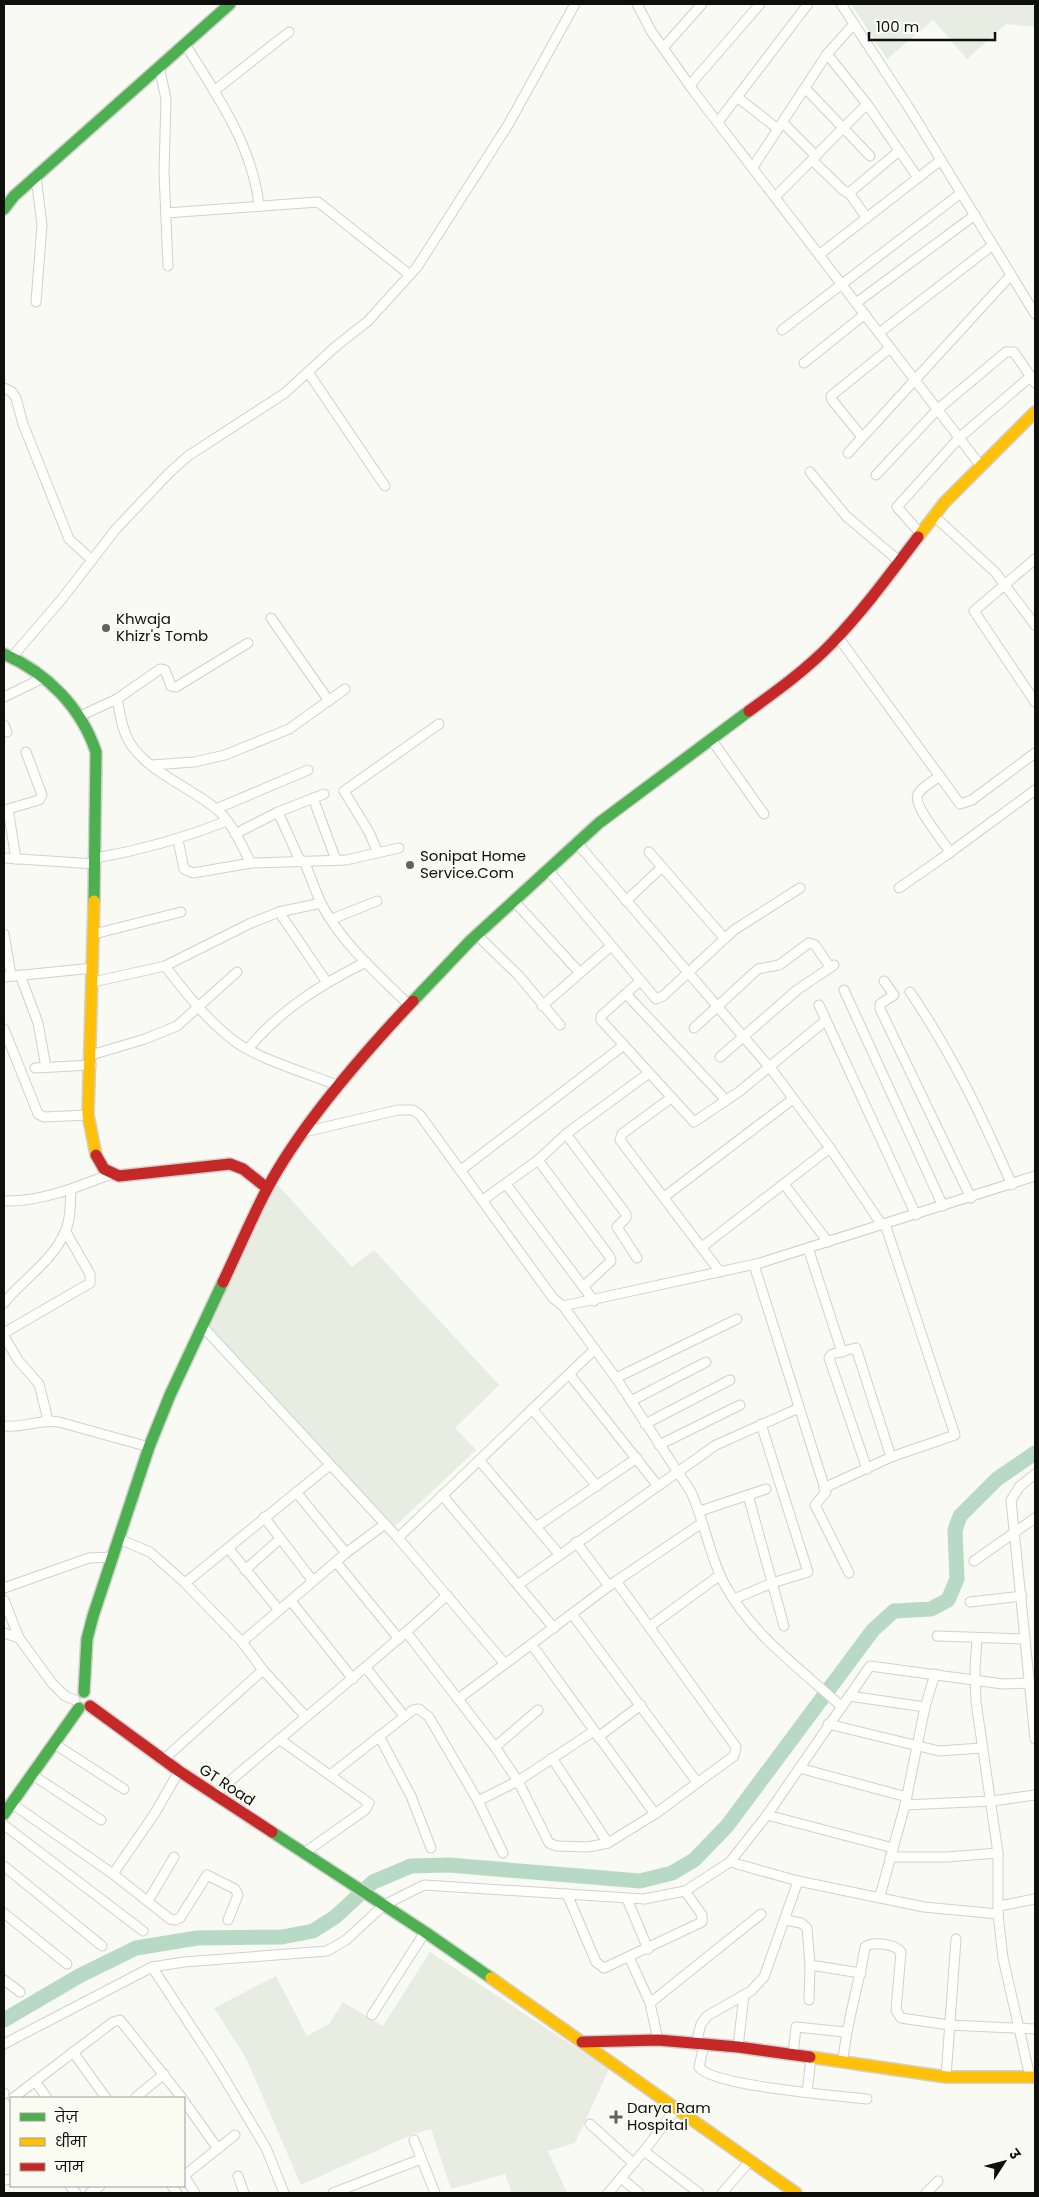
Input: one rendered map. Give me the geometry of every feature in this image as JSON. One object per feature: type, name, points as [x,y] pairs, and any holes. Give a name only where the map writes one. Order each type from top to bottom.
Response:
[{"type":"street","points":[[4,209],[36,177],[230,4]]},
{"type":"street","points":[[111,1174],[104,1169],[94,1152],[88,1115],[96,861],[96,752],[93,739],[80,716],[43,678],[8,656],[92,560],[116,529],[182,462],[285,393],[368,321],[410,275],[508,125],[575,4]]},
{"type":"street","points":[[637,4],[650,31],[690,85],[980,465]]},
{"type":"street","points":[[663,48],[702,4]]},
{"type":"street","points":[[690,85],[760,4]]},
{"type":"street","points":[[718,122],[808,4]]},
{"type":"street","points":[[840,4],[941,160],[1035,314]]},
{"type":"street","points":[[753,167],[827,54],[854,24]]},
{"type":"street","points":[[214,91],[289,32]]},
{"type":"street","points":[[185,44],[214,91],[251,164],[259,206]]},
{"type":"street","points":[[827,54],[867,104],[918,178]]},
{"type":"street","points":[[159,66],[166,99],[168,266]]},
{"type":"street","points":[[805,88],[870,156]]},
{"type":"street","points":[[737,97],[780,126],[814,158],[844,191],[849,193],[867,218]]},
{"type":"street","points":[[776,196],[867,104]]},
{"type":"street","points":[[849,193],[900,151]]},
{"type":"street","points":[[820,254],[941,160]]},
{"type":"street","points":[[36,177],[42,225],[36,302]]},
{"type":"street","points":[[782,330],[961,193]]},
{"type":"street","points":[[166,213],[312,202],[323,204],[410,275]]},
{"type":"street","points":[[856,302],[975,215]]},
{"type":"street","points":[[879,333],[993,245]]},
{"type":"street","points":[[848,453],[914,379],[1012,275]]},
{"type":"street","points":[[804,363],[865,314]]},
{"type":"street","points":[[862,437],[832,400],[831,396],[890,348]]},
{"type":"street","points":[[876,475],[937,410],[1008,351],[1016,354],[1033,379],[959,438],[897,507],[920,533]]},
{"type":"street","points":[[308,372],[386,486]]},
{"type":"street","points":[[4,388],[12,392],[16,398],[23,424],[69,539],[92,560]]},
{"type":"street","points":[[4,1814],[82,1702],[87,1639],[93,1616],[149,1447],[170,1395],[267,1188],[304,1132],[338,1086],[409,1005],[477,935],[606,817],[789,682],[838,637],[934,516],[980,465],[1035,412]]},
{"type":"street","points":[[810,472],[843,512],[899,561]]},
{"type":"street","points":[[934,516],[1005,584],[1035,625]]},
{"type":"street","points":[[1035,559],[976,607],[974,612],[1035,702]]},
{"type":"street","points":[[271,618],[329,701]]},
{"type":"street","points":[[838,637],[959,802],[965,804],[1035,753]]},
{"type":"street","points":[[80,716],[116,699],[161,669],[165,670],[172,686],[176,687],[248,643]]},
{"type":"street","points":[[4,697],[43,678]]},
{"type":"street","points":[[152,765],[194,762],[225,755],[289,729],[346,689]]},
{"type":"street","points":[[116,699],[129,742],[152,765],[216,809],[227,821],[251,863]]},
{"type":"street","points":[[378,853],[369,832],[344,792],[439,724]]},
{"type":"street","points":[[711,739],[764,814]]},
{"type":"street","points":[[16,859],[8,809],[35,802],[42,796],[26,752]]},
{"type":"street","points":[[216,809],[308,770]]},
{"type":"street","points":[[940,776],[919,793],[917,798],[921,809],[947,847],[948,854]]},
{"type":"street","points":[[899,888],[1035,790]]},
{"type":"street","points":[[235,834],[278,812],[324,794]]},
{"type":"street","points":[[313,798],[336,860]]},
{"type":"street","points":[[278,812],[322,904],[332,920],[366,962],[409,1005]]},
{"type":"street","points":[[4,858],[96,861],[178,840],[227,821]]},
{"type":"street","points":[[178,840],[184,869],[189,872],[251,863],[346,860],[399,848]]},
{"type":"street","points":[[577,843],[768,1066],[830,1148],[884,1225],[955,1434],[953,1437],[891,1457],[824,1488]]},
{"type":"street","points":[[649,852],[724,938]]},
{"type":"street","points":[[626,901],[662,867]]},
{"type":"street","points":[[548,870],[640,981],[658,999],[734,930],[800,888]]},
{"type":"street","points":[[332,920],[377,901]]},
{"type":"street","points":[[514,901],[580,974]]},
{"type":"street","points":[[93,982],[165,966],[225,934],[279,912],[322,904]]},
{"type":"street","points":[[94,934],[181,912]]},
{"type":"street","points":[[279,912],[326,981]]},
{"type":"street","points":[[4,934],[7,976],[93,968]]},
{"type":"street","points":[[477,935],[519,976],[542,1006],[560,1025]]},
{"type":"street","points":[[694,1028],[758,969],[779,965],[809,943],[815,945],[833,966],[797,990],[720,1057]]},
{"type":"street","points":[[542,1006],[611,946]]},
{"type":"street","points":[[248,1049],[267,1026],[326,981],[366,962]]},
{"type":"street","points":[[165,966],[198,1007],[233,1040],[248,1049],[338,1086]]},
{"type":"street","points":[[35,1068],[91,1060],[167,1031],[187,1018],[237,972]]},
{"type":"street","points":[[20,975],[38,1023],[46,1067]]},
{"type":"street","points":[[640,981],[600,1018],[694,1122],[726,1100],[825,1020]]},
{"type":"street","points":[[884,981],[894,995],[880,1004],[880,1009],[970,1198]]},
{"type":"street","points":[[844,990],[943,1206]]},
{"type":"street","points":[[910,992],[932,1024],[961,1074],[1012,1185]]},
{"type":"street","points":[[626,994],[726,1100]]},
{"type":"street","points":[[819,1004],[916,1215]]},
{"type":"street","points":[[4,1029],[6,1039],[38,1114],[44,1117],[88,1115]]},
{"type":"street","points":[[461,1170],[624,1045]]},
{"type":"street","points":[[483,1200],[538,1160],[566,1134],[649,1073]]},
{"type":"street","points":[[671,1098],[620,1137],[622,1144],[720,1272]]},
{"type":"street","points":[[664,1197],[793,1099]]},
{"type":"street","points":[[304,1132],[398,1110],[413,1110],[420,1115],[553,1298],[563,1306],[616,1378],[677,1471],[700,1512],[720,1575],[734,1600],[774,1648],[842,1707]]},
{"type":"street","points":[[566,1134],[626,1214],[626,1218],[617,1227],[637,1258]]},
{"type":"street","points":[[702,1247],[830,1148]]},
{"type":"street","points":[[538,1160],[610,1257],[611,1261],[583,1287]]},
{"type":"street","points":[[4,1201],[35,1198],[71,1190],[111,1174],[131,1176],[206,1165],[230,1164],[243,1169],[267,1188]]},
{"type":"street","points":[[563,1306],[594,1301],[754,1264],[1012,1185],[1035,1176]]},
{"type":"street","points":[[506,1184],[594,1301]]},
{"type":"street","points":[[784,1184],[828,1242]]},
{"type":"street","points":[[4,1303],[45,1262],[66,1232],[71,1190]]},
{"type":"street","points":[[48,1420],[39,1384],[18,1360],[4,1334],[90,1283],[90,1274],[66,1232]]},
{"type":"street","points":[[808,1248],[842,1352]]},
{"type":"street","points":[[754,1264],[826,1495],[817,1501],[815,1505],[849,1573]]},
{"type":"street","points":[[616,1378],[737,1319]]},
{"type":"street","points":[[203,1327],[398,1538],[505,1664]]},
{"type":"street","points":[[867,1469],[829,1358],[831,1355],[856,1348],[891,1457]]},
{"type":"street","points":[[398,1538],[595,1349]]},
{"type":"street","points":[[631,1401],[706,1362]]},
{"type":"street","points":[[570,1375],[658,1486]]},
{"type":"street","points":[[645,1424],[730,1380]]},
{"type":"street","points":[[659,1445],[740,1405]]},
{"type":"street","points":[[519,1584],[716,1445],[798,1408]]},
{"type":"street","points":[[532,1409],[597,1486]]},
{"type":"street","points":[[4,1426],[22,1427],[48,1420],[149,1447]]},
{"type":"street","points":[[734,1600],[772,1584],[805,1574],[808,1570],[761,1424]]},
{"type":"street","points":[[536,1527],[637,1458]]},
{"type":"street","points":[[478,1460],[559,1554]]},
{"type":"street","points":[[185,1583],[330,1465]]},
{"type":"street","points":[[1035,1474],[1020,1486],[1011,1500],[1016,1532],[1025,1639],[1032,1683],[1035,1739]]},
{"type":"street","points":[[700,1512],[766,1489]]},
{"type":"street","points":[[296,1492],[346,1553]]},
{"type":"street","points":[[442,1495],[519,1584],[554,1628]]},
{"type":"street","points":[[748,1495],[784,1626]]},
{"type":"street","points":[[264,1517],[313,1581]]},
{"type":"street","points":[[974,1561],[1035,1518]]},
{"type":"street","points":[[458,1699],[612,1584],[702,1523]]},
{"type":"street","points":[[242,1642],[346,1553],[384,1524]]},
{"type":"street","points":[[120,1539],[150,1552],[185,1583],[242,1642],[263,1670],[306,1717]]},
{"type":"street","points":[[245,1570],[280,1539]]},
{"type":"street","points":[[336,1562],[458,1699],[495,1747],[518,1782],[552,1845],[588,1847],[608,1843],[655,1814],[734,1756],[736,1747],[649,1627],[576,1542]]},
{"type":"street","points":[[228,1548],[279,1610]]},
{"type":"street","points":[[4,1588],[89,1558],[113,1557]]},
{"type":"street","points":[[649,1627],[720,1575]]},
{"type":"street","points":[[215,1794],[278,1739],[366,1668],[447,1595]]},
{"type":"street","points":[[970,1602],[1022,1596]]},
{"type":"street","points":[[4,1600],[18,1638],[52,1683],[65,1696],[82,1702]]},
{"type":"street","points":[[291,1601],[353,1679]]},
{"type":"street","points":[[572,1614],[697,1782]]},
{"type":"street","points":[[4,1634],[18,1638]]},
{"type":"street","points":[[937,1636],[977,1639],[1025,1639]]},
{"type":"street","points":[[582,2042],[658,2040],[738,2047],[946,2077],[1032,2077],[1019,2030],[1003,1958],[998,1910],[998,1853],[992,1801],[981,1748],[975,1680],[977,1639]]},
{"type":"street","points":[[532,1645],[655,1814]]},
{"type":"street","points":[[4,2044],[152,1967],[184,1962],[327,1951],[346,1940],[380,1903],[424,1885],[627,1899],[644,1899],[685,1891],[730,1862],[767,1815],[828,1724],[870,1666],[1003,1684],[1032,1683]]},
{"type":"street","points":[[366,1668],[404,1716]]},
{"type":"street","points":[[163,1760],[263,1670]]},
{"type":"street","points":[[880,1896],[906,1801],[925,1707],[935,1674]]},
{"type":"street","points":[[849,1696],[925,1707]]},
{"type":"street","name":"GT Road","points":[[82,1702],[179,1772],[425,1932],[748,2162],[796,2193]]},
{"type":"street","points":[[478,1801],[518,1782],[552,1758],[641,1706]]},
{"type":"street","points":[[330,1775],[404,1716],[416,1709],[423,1711],[429,1717],[478,1801],[503,1853]]},
{"type":"street","points":[[495,1747],[538,1710]]},
{"type":"street","points":[[828,1724],[945,1752],[981,1748]]},
{"type":"street","points":[[379,1736],[410,1796],[431,1848]]},
{"type":"street","points":[[278,1739],[367,1800],[369,1806],[304,1853]]},
{"type":"street","points":[[53,1743],[124,1789]]},
{"type":"street","points":[[552,1758],[608,1843]]},
{"type":"street","points":[[799,1768],[906,1801],[992,1801],[1035,1795]]},
{"type":"street","points":[[112,1874],[155,1813],[179,1772]]},
{"type":"street","points":[[31,1774],[101,1820]]},
{"type":"street","points":[[11,1804],[112,1874],[170,1919],[178,1920],[205,1876],[209,1875],[237,1890],[238,1895],[228,1920]]},
{"type":"street","points":[[767,1815],[893,1848]]},
{"type":"street","points":[[4,1825],[143,1932]]},
{"type":"street","points":[[890,1857],[947,1857],[998,1853]]},
{"type":"street","points":[[148,1902],[174,1857]]},
{"type":"street","points":[[730,1862],[798,1881],[880,1896],[924,1907],[998,1910],[1035,1899]]},
{"type":"street","points":[[4,1866],[102,1946]]},
{"type":"street","points":[[798,1881],[764,1976],[754,1988],[707,2016],[701,2024],[699,2067],[706,2074],[757,2087],[867,2099]]},
{"type":"street","points":[[567,1894],[598,1965],[604,1968],[702,1922],[702,1916],[685,1891]]},
{"type":"street","points":[[627,1899],[648,1949]]},
{"type":"street","points":[[4,1913],[67,1964]]},
{"type":"street","points":[[650,2003],[761,1914]]},
{"type":"street","points":[[785,1920],[801,1923],[807,1928],[810,1965],[809,2000]]},
{"type":"street","points":[[372,2014],[425,1932]]},
{"type":"street","points":[[946,2077],[956,1939]]},
{"type":"street","points":[[843,2061],[845,2032],[867,1945],[872,1944],[898,1948],[901,1952],[897,2014],[901,2018],[949,2025],[1019,2030],[1035,2029]]},
{"type":"street","points":[[629,1957],[650,2003],[658,2040]]},
{"type":"street","points":[[810,1965],[861,1973]]},
{"type":"street","points":[[152,1967],[217,2066],[266,2148],[284,2193]]},
{"type":"street","points":[[4,1980],[20,1992]]},
{"type":"street","points":[[738,2047],[744,1995]]},
{"type":"street","points":[[8,2097],[35,2081],[113,2022],[120,2020],[181,2097]]},
{"type":"street","points":[[793,2055],[796,2027],[845,2032]]},
{"type":"street","points":[[73,2052],[105,2097]]},
{"type":"street","points":[[807,2092],[811,2058]]},
{"type":"street","points":[[136,2097],[164,2074]]},
{"type":"street","points":[[35,2081],[47,2097]]},
{"type":"street","points":[[185,2103],[218,2148]]},
{"type":"street","points":[[608,2193],[644,2151],[675,2110]]},
{"type":"street","points":[[590,2124],[633,2163]]},
{"type":"street","points":[[195,2193],[185,2176],[235,2135]]},
{"type":"street","points":[[414,2140],[434,2193]]},
{"type":"street","points":[[644,2151],[699,2193]]},
{"type":"street","points":[[333,2193],[421,2159]]},
{"type":"street","points":[[722,2193],[748,2162]]},
{"type":"street","points":[[238,2176],[244,2193]]},
{"type":"street","points":[[621,2178],[639,2193]]},
{"type":"street","points":[[926,2193],[938,2181]]},
{"type":"shaded area","points":[[851,4],[1035,4],[1035,27],[1006,24],[967,59],[933,20],[887,59]]},
{"type":"shaded area","points":[[277,1184],[352,1267],[374,1250],[499,1385],[455,1428],[476,1450],[392,1529],[205,1327]]},
{"type":"shaded area","points":[[430,1952],[609,2069],[575,2143],[548,2151],[567,2193],[512,2193],[505,2174],[451,2189],[431,2129],[411,2135],[301,2185],[246,2058],[214,2008],[276,1976],[307,2036],[329,2024],[343,2002],[383,2026]]},
{"type":"waterway","points":[[4,2020],[79,1976],[136,1948],[197,1938],[282,1937],[313,1931],[335,1917],[373,1882],[411,1866],[449,1865],[640,1881],[672,1873],[694,1860],[727,1826],[873,1630],[894,1611],[931,1609],[948,1600],[957,1579],[955,1530],[960,1516],[997,1479],[1035,1453]]},
{"type":"traffic: fast","points":[[4,209],[14,196],[230,4]]},
{"type":"traffic: fast","points":[[4,654],[34,671],[60,693],[81,720],[96,752],[94,901]]},
{"type":"traffic: fast","points":[[413,1001],[470,941],[599,823],[749,711]]},
{"type":"traffic: fast","points":[[84,1692],[87,1639],[93,1616],[149,1447],[170,1395],[223,1282]]},
{"type":"traffic: fast","points":[[4,1814],[79,1708]]},
{"type":"traffic: fast","points":[[272,1832],[425,1932],[491,1978]]},
{"type":"traffic: slow","points":[[918,537],[944,503],[1035,412]]},
{"type":"traffic: slow","points":[[94,901],[88,1115],[96,1155]]},
{"type":"traffic: slow","points":[[491,1978],[796,2193]]},
{"type":"traffic: slow","points":[[810,2057],[946,2077],[1035,2077]]},
{"type":"traffic: jam","points":[[749,711],[802,671],[831,644],[887,578],[918,537]]},
{"type":"traffic: jam","points":[[223,1282],[255,1212],[297,1140],[374,1043],[413,1001]]},
{"type":"traffic: jam","points":[[96,1155],[104,1169],[119,1176],[230,1164],[243,1169],[267,1188]]},
{"type":"traffic: jam","points":[[90,1706],[179,1771],[272,1832]]},
{"type":"traffic: jam","points":[[582,2042],[658,2040],[738,2047],[810,2057]]},
{"type":"place","name":"Khwaja Khizr's Tomb","points":[[106,628]]},
{"type":"place","name":"Sonipat Home Service.Com","points":[[410,865]]},
{"type":"place","name":"Darya Ram Hospital","points":[[616,2117]]}]
